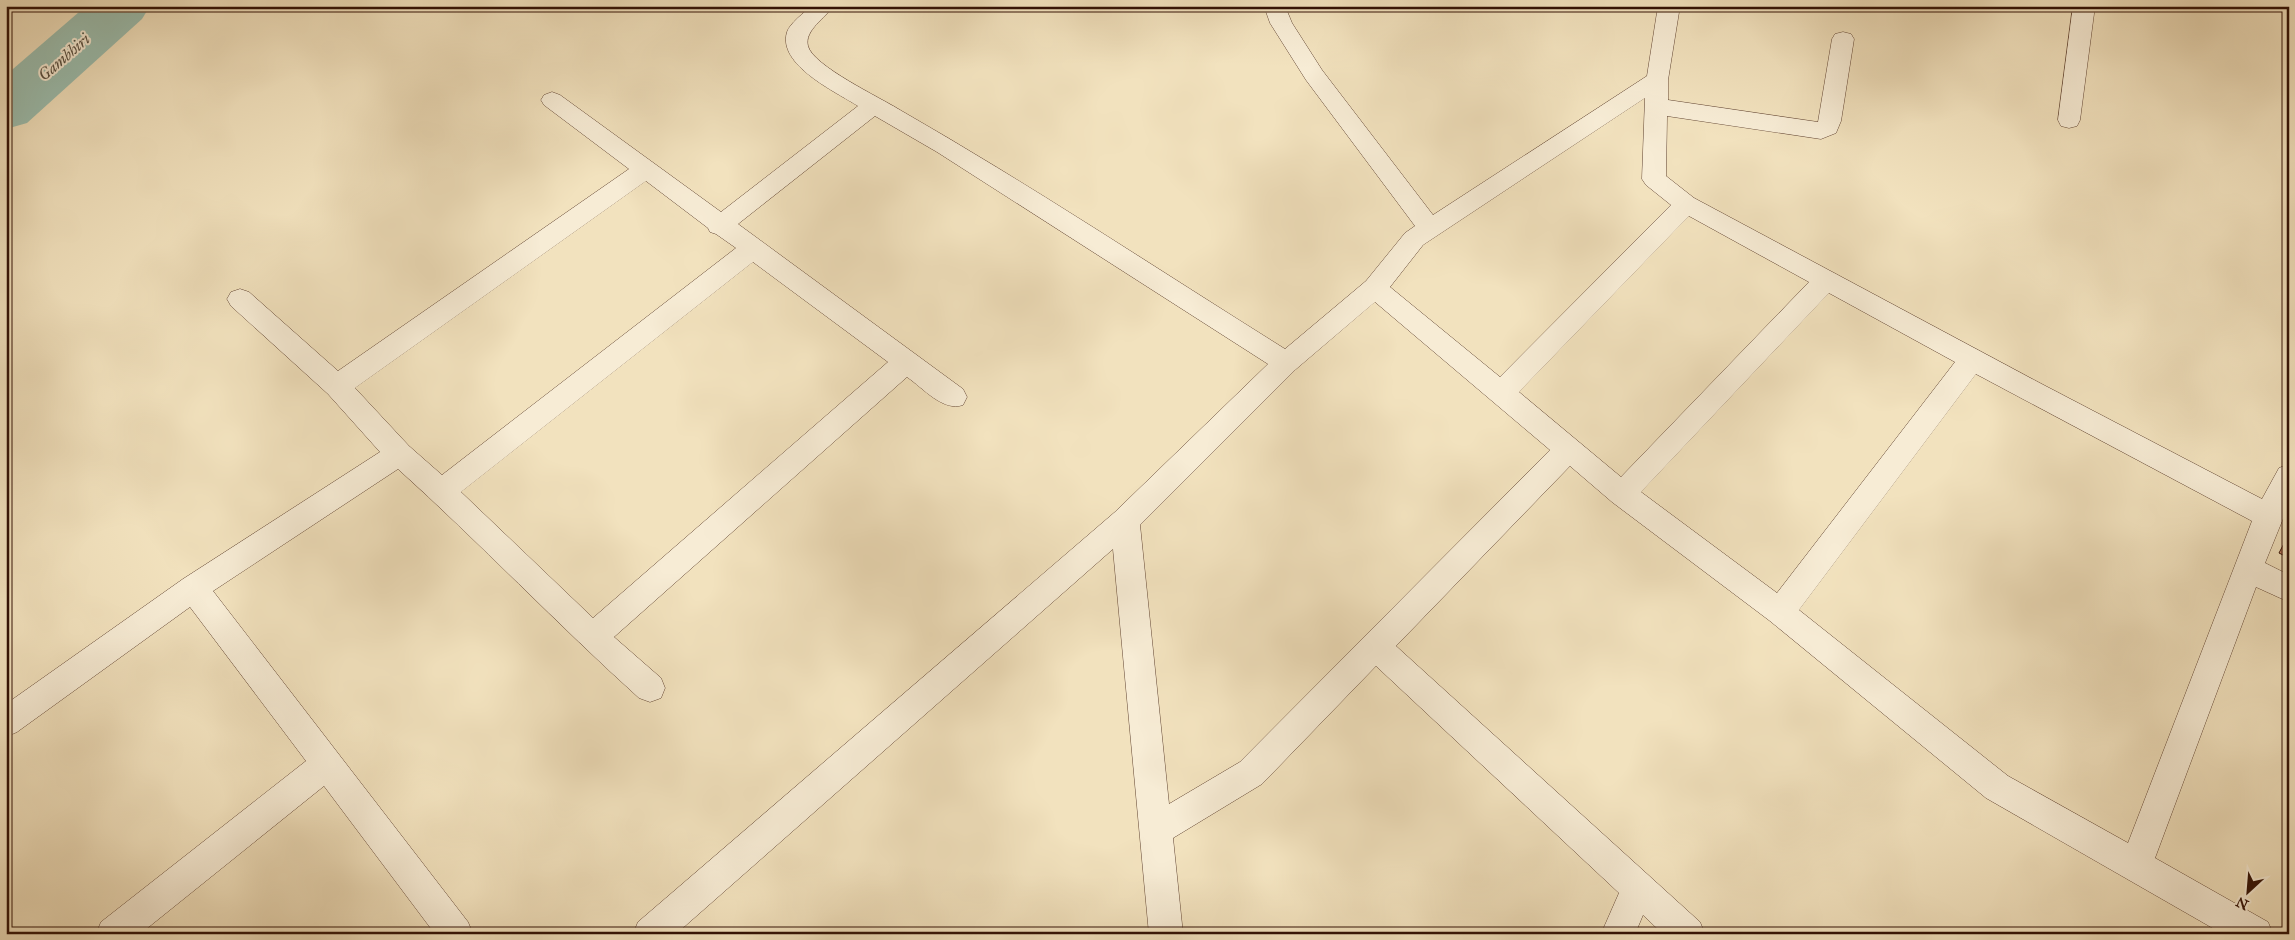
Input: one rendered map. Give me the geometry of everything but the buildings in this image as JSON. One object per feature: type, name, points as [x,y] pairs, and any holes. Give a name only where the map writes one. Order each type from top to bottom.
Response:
[{"type":"street","points":[[823,6],[798,32],[796,45],[804,59],[823,75],[945,146],[1286,363]]},
{"type":"street","points":[[1274,6],[1281,23],[1314,75],[1430,228]]},
{"type":"street","points":[[1669,6],[1656,93],[1654,179],[1686,204],[2268,516]]},
{"type":"street","points":[[2069,120],[2084,6]]},
{"type":"street","points":[[650,934],[1125,520],[1286,363],[1375,288],[1414,239],[1656,93],[1821,131],[1828,127],[1830,121],[1843,39]]},
{"type":"street","points":[[552,100],[719,226],[954,397]]},
{"type":"street","points":[[719,226],[874,105]]},
{"type":"street","points":[[337,386],[646,170]]},
{"type":"street","points":[[1501,393],[1686,204]]},
{"type":"street","points":[[441,491],[752,249]]},
{"type":"street","points":[[1622,494],[1826,280]]},
{"type":"street","points":[[1375,288],[1622,494],[1780,612],[1998,787],[2256,934]]},
{"type":"street","points":[[240,299],[337,386],[400,454],[593,637],[650,688]]},
{"type":"street","points":[[1780,612],[1972,359]]},
{"type":"street","points":[[593,637],[906,361]]},
{"type":"street","points":[[1155,830],[1251,773],[1569,449]]},
{"type":"street","points":[[6,722],[193,588],[400,454]]},
{"type":"street","points":[[2136,865],[2268,516],[2289,476]]},
{"type":"street","points":[[1125,520],[1166,934]]},
{"type":"street","points":[[2248,569],[2289,589]]},
{"type":"street","points":[[193,588],[456,934]]},
{"type":"street","points":[[1375,646],[1688,934]]},
{"type":"street","points":[[113,934],[326,765]]},
{"type":"street","points":[[1618,934],[1638,888]]},
{"type":"waterway","name":"Gambhiri","points":[[6,108],[122,6]]}]
